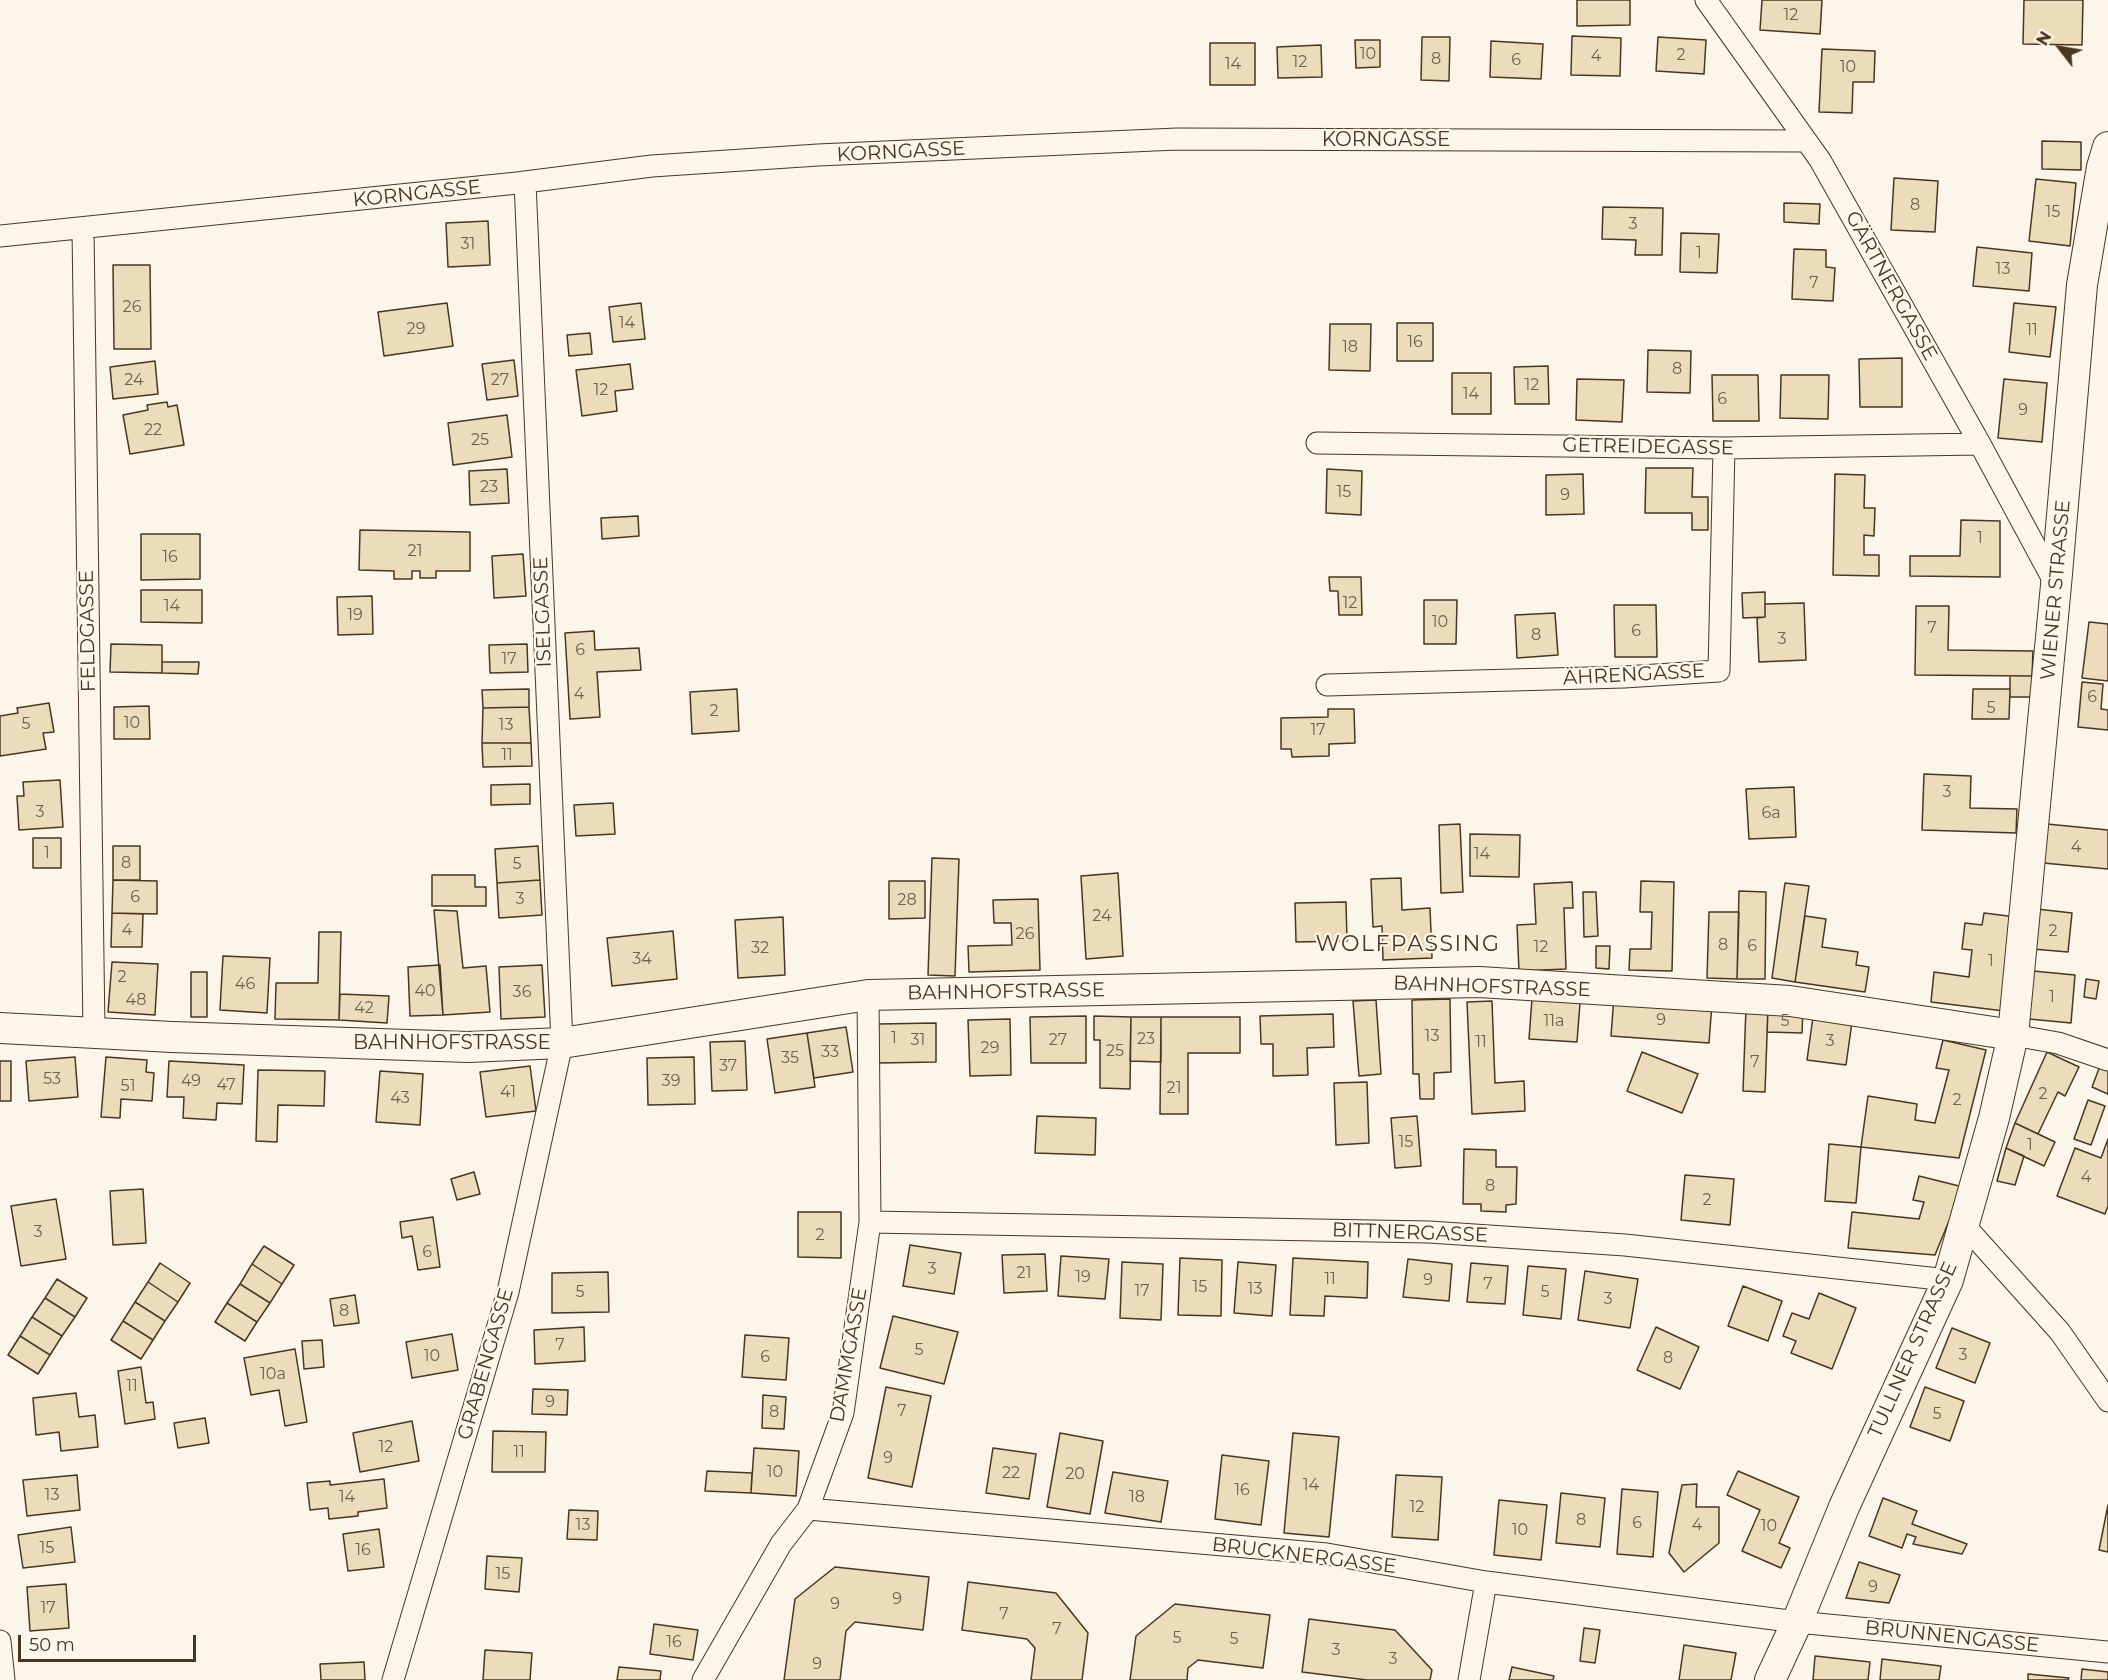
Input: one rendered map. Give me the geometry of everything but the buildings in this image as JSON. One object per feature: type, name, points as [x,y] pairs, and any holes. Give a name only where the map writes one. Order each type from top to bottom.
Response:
[{"type":"street","name":"GÄRTNERGASSE","points":[[1706,0],[1820,160],[1980,444],[2056,585]]},
{"type":"street","name":"KORNGASSE","points":[[0,236],[525,182],[652,166],[818,155],[1177,139],[1805,141]]},
{"type":"street","name":"WIENER STRASSE","points":[[2013,1035],[2082,285],[2102,167],[2108,147]]},
{"type":"street","name":"ISELGASSE","points":[[525,182],[562,1043]]},
{"type":"street","name":"FELDGASSE","points":[[82,229],[94,1032]]},
{"type":"street","name":"GETREIDEGASSE","points":[[1317,443],[1724,448],[1980,444]]},
{"type":"street","name":"ÄHRENGASSE","points":[[1327,685],[1624,677],[1719,671],[1724,448]]},
{"type":"street","name":"BAHNHOFSTRASSE","points":[[0,1028],[172,1038],[468,1047],[562,1043],[868,995],[1479,982],[1790,1000],[2013,1035]]},
{"type":"street","name":"DAMMGASSE","points":[[702,1680],[781,1544],[808,1509],[843,1413],[870,1222],[868,995]]},
{"type":"street","points":[[2013,1035],[2058,1042],[2108,1060]]},
{"type":"street","name":"TULLNER STRASSE","points":[[1770,1680],[1797,1622],[1844,1506],[1948,1280],[1994,1118],[2013,1035]]},
{"type":"street","name":"GRABENGASSE","points":[[393,1680],[508,1292],[562,1043]]},
{"type":"street","name":"BITTNERGASSE","points":[[870,1222],[1429,1232],[1625,1245],[1948,1280]]},
{"type":"street","points":[[1965,1226],[2060,1332],[2108,1401]]},
{"type":"street","name":"BRUCKNERGASSE","points":[[808,1509],[1327,1554],[1486,1582],[1797,1622]]},
{"type":"street","points":[[1469,1680],[1486,1582]]},
{"type":"street","name":"TULLNER STRASSE","points":[[1788,1680],[1797,1622]]},
{"type":"street","name":"BRUNNENGASSE","points":[[1797,1622],[2108,1652]]},
{"type":"street","points":[[0,1641],[4,1680]]},
{"type":"district","name":"WOLFPASSING","points":[[1408,945]]}]
